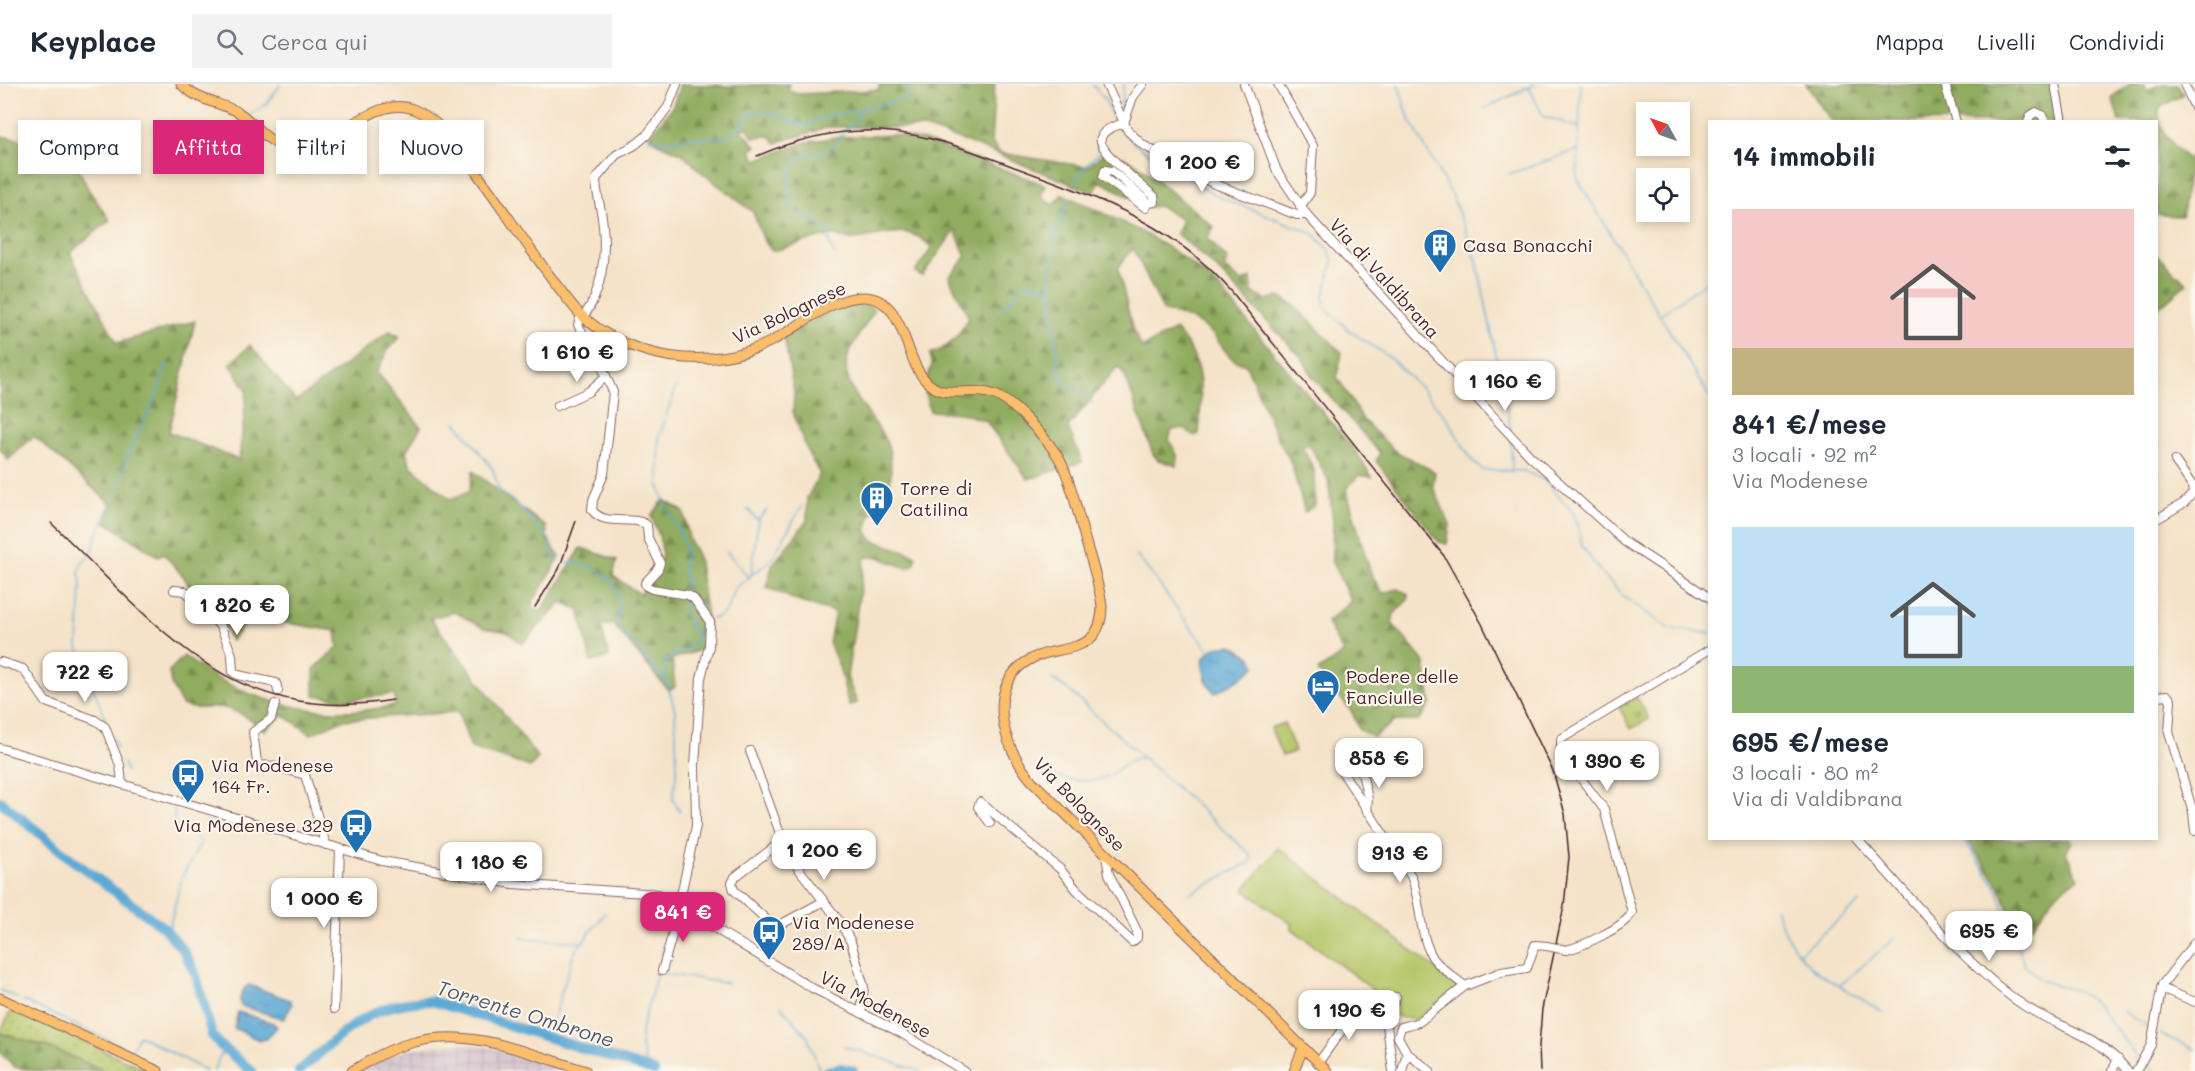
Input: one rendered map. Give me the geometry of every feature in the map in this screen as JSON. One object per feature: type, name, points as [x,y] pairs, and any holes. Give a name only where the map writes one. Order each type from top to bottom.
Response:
[{"type":"main road","name":"Via Bolognese","points":[[182,84],[199,98],[242,115],[271,140],[286,148],[313,143],[390,108],[406,107],[420,113],[451,139],[582,316],[605,334],[635,347],[677,357],[713,359],[755,349],[838,304],[867,297],[883,303],[893,314],[918,370],[927,382],[945,392],[980,391],[994,394],[1037,431],[1054,451],[1066,473],[1101,598],[1101,620],[1095,633],[1084,643],[1038,656],[1018,669],[1004,697],[1002,720],[1009,746],[1026,774],[1327,1071]]},
{"type":"main road","points":[[0,998],[158,1071]]},
{"type":"main road","points":[[352,1071],[384,1053],[413,1042],[453,1038],[488,1042],[586,1071]]},
{"type":"main road","points":[[1294,1071],[1303,1048]]},
{"type":"street","points":[[662,970],[682,906],[696,826],[695,765],[701,678],[709,646],[710,622],[694,599],[688,595],[646,586],[645,583],[658,569],[660,563],[648,538],[647,525],[639,521],[602,519],[592,510],[593,500],[604,474],[613,392],[579,327],[578,319],[594,300],[600,281],[604,227],[596,178],[616,154],[635,145],[646,136],[668,107],[677,84]]},
{"type":"street","name":"Via di Valdibrana","points":[[1107,84],[1128,131],[1143,145],[1205,180],[1294,214],[1307,215],[1530,456],[1625,542],[1708,597]]},
{"type":"street","points":[[1143,84],[1133,97],[1124,123],[1112,127],[1102,136],[1103,148],[1154,196],[1155,202],[1149,203],[1112,171],[1105,170],[1102,177],[1146,208]]},
{"type":"street","points":[[1244,84],[1276,171],[1307,215]]},
{"type":"street","points":[[1278,84],[1314,146],[1310,193],[1300,207]]},
{"type":"street","points":[[1945,84],[1955,120]]},
{"type":"street","points":[[2055,84],[2062,120]]},
{"type":"street","points":[[2184,84],[2195,108]]},
{"type":"street","points":[[2030,120],[2036,112],[2042,115],[2044,120]]},
{"type":"street","points":[[557,406],[588,392],[606,376]]},
{"type":"street","points":[[2158,518],[2184,503],[2193,493],[2192,485],[2175,461]]},
{"type":"street","points":[[174,590],[185,591],[221,627],[232,656],[233,672],[276,683],[278,691]]},
{"type":"street","points":[[1427,1069],[1407,1053],[1398,1037],[1400,1028],[1419,1022],[1466,986],[1501,972],[1527,968],[1535,945],[1566,950],[1626,921],[1632,912],[1604,809],[1561,752],[1561,739],[1708,650]]},
{"type":"street","points":[[1,662],[23,669],[46,702],[95,720],[105,727],[120,765],[122,784]]},
{"type":"street","points":[[2158,696],[2167,695],[2171,699],[2169,732],[2193,812],[2195,831]]},
{"type":"street","points":[[275,704],[271,719],[253,732],[257,762],[259,765],[274,766],[305,776],[326,845]]},
{"type":"street","name":"Via Modenese","points":[[0,748],[382,861],[501,882],[651,892],[682,906],[813,988],[902,1033],[963,1071]]},
{"type":"street","points":[[750,751],[782,841],[792,861],[844,929],[857,956],[864,987],[861,1012]]},
{"type":"street","points":[[1359,760],[1368,799],[1367,811]]},
{"type":"street","points":[[1339,767],[1416,887],[1424,935],[1432,956],[1466,986]]},
{"type":"street","points":[[990,823],[978,807],[980,802],[1060,869],[1077,890],[1125,938],[1132,942],[1137,938],[1137,931],[1109,874],[1106,855]]},
{"type":"street","points":[[1858,840],[1986,976],[2028,1009],[2097,1041],[2128,1071]]},
{"type":"street","points":[[782,841],[735,877],[732,883],[734,890],[769,922],[778,926],[824,901]]},
{"type":"street","points":[[334,1009],[340,850]]},
{"type":"street","points":[[2140,1065],[2156,1026],[2161,988],[2195,942]]},
{"type":"street","points":[[2184,955],[2195,947]]},
{"type":"street","points":[[2161,988],[2195,1002]]},
{"type":"street","points":[[1393,1071],[1386,1018],[1396,997]]},
{"type":"street","points":[[1318,1063],[1360,1005]]},
{"type":"street","points":[[1402,1071],[1407,1053]]},
{"type":"street","points":[[2112,1071],[2118,1059]]},
{"type":"shaded area","points":[[460,1043],[492,1048],[570,1071],[361,1071],[391,1055],[409,1049]]},
{"type":"green space","points":[[680,84],[731,86],[789,84],[788,91],[798,94],[878,90],[880,84],[995,84],[991,142],[1000,153],[1088,167],[1107,150],[1137,164],[1214,227],[1207,238],[1228,260],[1224,267],[1242,282],[1251,278],[1252,292],[1265,300],[1279,297],[1294,305],[1342,353],[1337,377],[1363,420],[1395,451],[1435,472],[1433,486],[1450,525],[1447,544],[1439,542],[1376,461],[1380,453],[1312,376],[1303,359],[1219,271],[1176,233],[1182,220],[1160,206],[1149,207],[1100,181],[1094,193],[967,142],[924,128],[829,127],[776,143],[770,136],[753,137],[748,128],[741,129],[756,146],[751,151],[756,160],[803,143],[836,137],[895,135],[925,141],[1046,185],[1042,193],[1043,199],[1054,205],[1062,194],[1144,233],[1200,270],[1217,285],[1355,451],[1372,477],[1359,475],[1346,489],[1371,574],[1382,593],[1398,589],[1408,594],[1409,598],[1394,614],[1392,623],[1425,663],[1431,703],[1419,721],[1396,721],[1373,737],[1359,730],[1352,712],[1318,671],[1343,653],[1327,622],[1351,601],[1332,562],[1333,521],[1328,480],[1309,444],[1302,447],[1314,469],[1315,505],[1305,512],[1290,460],[1278,439],[1246,365],[1233,359],[1203,326],[1176,314],[1164,312],[1133,248],[1118,268],[1132,327],[1142,348],[1175,330],[1192,352],[1197,365],[1201,392],[1199,434],[1193,436],[1184,428],[1172,430],[1169,440],[1178,457],[1177,466],[1158,460],[1153,454],[1125,376],[1118,366],[1068,427],[1082,462],[1028,479],[986,421],[961,413],[930,411],[924,387],[932,365],[930,354],[953,340],[969,318],[949,277],[966,257],[955,230],[922,276],[915,272],[932,248],[922,239],[902,232],[847,239],[824,237],[772,251],[764,241],[753,212],[700,171],[683,154],[656,142],[649,136],[673,106]]},
{"type":"green space","points":[[1806,84],[2055,84],[2060,119],[2059,120],[1830,120]]},
{"type":"green space","points":[[2130,84],[2144,84],[2147,90],[2162,84],[2178,84],[2183,94],[2159,108],[2159,117],[2164,132],[2190,162],[2182,216],[2158,215],[2158,120],[2119,120],[2112,97]]},
{"type":"green space","points":[[0,136],[18,139],[18,174],[81,174],[88,189],[110,220],[70,253],[117,343],[195,321],[169,432],[239,460],[247,390],[230,364],[250,345],[296,401],[390,331],[400,337],[386,353],[377,372],[421,427],[406,451],[411,466],[450,499],[469,492],[473,471],[546,527],[548,541],[560,557],[531,605],[540,613],[581,548],[617,560],[613,576],[640,594],[659,565],[662,549],[651,516],[664,500],[684,512],[689,539],[698,557],[708,624],[701,650],[672,659],[675,687],[668,690],[614,625],[601,625],[609,657],[591,662],[579,610],[562,602],[522,644],[507,632],[484,628],[455,612],[430,618],[538,758],[530,767],[471,748],[458,712],[342,720],[311,734],[283,715],[265,730],[230,709],[195,708],[182,705],[171,684],[169,671],[184,656],[232,686],[258,697],[312,709],[368,710],[396,705],[394,694],[347,700],[314,695],[314,669],[338,647],[336,631],[250,617],[231,641],[223,623],[191,591],[184,577],[163,553],[158,556],[104,521],[111,504],[34,436],[8,460],[0,448]]},
{"type":"green space","points":[[2158,257],[2187,283],[2158,308]]},
{"type":"green space","points":[[869,305],[874,311],[852,347],[846,371],[855,393],[888,446],[891,474],[889,502],[871,514],[866,530],[872,540],[916,555],[915,564],[907,568],[878,557],[865,557],[847,677],[857,703],[849,706],[839,666],[829,643],[835,612],[800,602],[766,587],[773,564],[807,521],[807,498],[820,474],[809,455],[793,413],[794,392],[784,337],[833,308]]},
{"type":"green space","points":[[1637,697],[1649,719],[1631,729],[1619,707]]},
{"type":"green space","points":[[1284,723],[1295,751],[1282,756],[1271,728]]},
{"type":"green space","points":[[1968,840],[2071,840],[2072,842],[2066,852],[2078,878],[2055,895],[2033,925],[2018,932],[1999,886]]},
{"type":"green space","points":[[1278,848],[1457,985],[1455,990],[1416,1020],[1399,1017],[1378,1001],[1372,989],[1291,928],[1293,925],[1244,890]]},
{"type":"green space","points":[[12,1008],[149,1071],[106,1071],[45,1046],[0,1033]]},
{"type":"green space","points":[[0,1033],[45,1046],[106,1071],[36,1071],[15,1067],[0,1053]]},
{"type":"water","points":[[1232,645],[1252,658],[1256,666],[1237,681],[1215,693],[1205,676],[1204,657],[1215,647]]},
{"type":"water","points":[[249,985],[290,1000],[292,1005],[284,1019],[241,1006],[241,994]]},
{"type":"water","points":[[238,1012],[273,1023],[277,1027],[266,1039],[259,1040],[234,1028]]},
{"type":"waterway","points":[[250,115],[266,104],[281,84]]},
{"type":"waterway","points":[[648,140],[652,137],[662,143],[684,138],[726,137],[742,126],[749,114],[757,112],[765,112],[810,126],[816,119],[902,100],[911,94],[915,84]]},
{"type":"waterway","points":[[1092,84],[1105,100],[1116,124]]},
{"type":"waterway","points":[[1121,107],[1124,84]]},
{"type":"waterway","points":[[1398,84],[1409,118],[1452,196],[1477,261],[1511,430]]},
{"type":"waterway","points":[[1484,109],[1535,84]]},
{"type":"waterway","points":[[1581,84],[1577,178],[1708,395]]},
{"type":"waterway","points":[[1529,87],[1543,116],[1578,127]]},
{"type":"waterway","points":[[835,254],[828,234],[822,227],[789,207],[789,174],[799,157],[823,152],[832,146],[861,113]]},
{"type":"waterway","points":[[1076,184],[1081,171],[1099,153],[1095,139],[1097,133],[1114,122]]},
{"type":"waterway","points":[[1118,128],[1139,147],[1219,197],[1313,233],[1329,250],[1333,261],[1323,299],[1327,309],[1350,331],[1389,357],[1422,389],[1446,417],[1473,462],[1483,470],[1524,471],[1543,479],[1572,511],[1578,524],[1582,546],[1599,570],[1624,597],[1670,629],[1708,633]]},
{"type":"waterway","points":[[1509,174],[1577,150]]},
{"type":"waterway","points":[[1070,199],[1055,230],[1054,261],[1050,273],[1058,366],[1064,383],[1075,388],[1093,404]]},
{"type":"waterway","points":[[1661,314],[1708,280]]},
{"type":"waterway","points":[[1002,309],[1026,283],[1049,288]]},
{"type":"waterway","points":[[108,726],[78,647],[81,585],[79,572],[81,564],[93,550],[96,537],[113,503],[129,452],[158,393],[167,362]]},
{"type":"waterway","points":[[676,387],[659,437],[659,486],[666,507],[680,531],[686,553],[683,572],[686,579],[685,590]]},
{"type":"waterway","points":[[456,422],[492,468],[500,491],[519,506],[550,540],[553,557],[559,561]]},
{"type":"waterway","points":[[1511,441],[1512,472]]},
{"type":"waterway","points":[[712,619],[726,611],[735,588],[771,560],[802,506]]},
{"type":"waterway","points":[[748,509],[757,520]]},
{"type":"waterway","points":[[751,576],[758,520],[767,510]]},
{"type":"waterway","points":[[727,552],[749,578]]},
{"type":"waterway","points":[[1136,555],[1210,651]]},
{"type":"waterway","points":[[567,563],[594,568],[602,572],[614,585],[620,603],[617,627],[666,682]]},
{"type":"waterway","points":[[680,811],[673,800],[677,768],[675,710],[665,675],[665,664],[671,655],[689,648],[698,639],[684,613],[685,598]]},
{"type":"waterway","points":[[697,632],[705,622]]},
{"type":"waterway","points":[[1052,679],[1066,688],[1250,854],[1252,859],[1249,863],[1189,894]]},
{"type":"waterway","points":[[113,738],[117,748]]},
{"type":"waterway","points":[[1056,777],[1082,781],[1096,780],[1112,774],[1136,758],[1141,758]]},
{"type":"waterway","points":[[123,763],[126,771]]},
{"type":"waterway","name":"Torrente Ombrone","points":[[0,801],[75,862],[163,927],[184,951],[196,975],[212,1035],[220,1045],[252,1071]]},
{"type":"waterway","points":[[168,933],[182,877],[201,842],[187,829],[174,824],[175,804]]},
{"type":"waterway","points":[[1964,840],[1996,887],[2025,966],[2042,981],[2078,991],[2097,1005],[2139,1060]]},
{"type":"waterway","points":[[1798,954],[1860,902]]},
{"type":"waterway","points":[[647,1069],[641,1045],[641,1031],[668,933],[671,905]]},
{"type":"waterway","points":[[1775,908],[1795,949],[1806,962],[1831,981],[1882,1012]]},
{"type":"waterway","points":[[552,1023],[574,953],[605,913]]},
{"type":"waterway","points":[[521,938],[582,942]]},
{"type":"waterway","points":[[1839,986],[1895,938]]},
{"type":"waterway","points":[[664,974],[727,983]]},
{"type":"waterway","points":[[0,990],[17,998]]},
{"type":"waterway","points":[[24,1001],[131,1051],[139,1035],[206,1071]]},
{"type":"waterway","name":"Torrente Ombrone","points":[[299,1071],[344,1032],[374,1013],[410,1002],[432,1001],[654,1071]]},
{"type":"waterway","points":[[781,1006],[807,1036],[820,1071]]},
{"type":"waterway","points":[[2123,1011],[2150,1029]]},
{"type":"waterway","points":[[2159,1034],[2195,1049]]},
{"type":"waterway","points":[[844,1046],[920,1071]]},
{"type":"waterway","points":[[219,1057],[225,1049]]},
{"type":"waterway","points":[[214,1071],[219,1058]]},
{"type":"waterway","points":[[2143,1063],[2154,1071]]},
{"type":"waterway","name":"Torrente Ombrone","points":[[827,1071],[842,1068],[853,1071]]},
{"type":"railway","points":[[757,156],[818,136],[865,131],[899,133],[951,144],[1077,190],[1133,216],[1185,248],[1209,268],[1232,292],[1444,556],[1482,624],[1553,771],[1565,814],[1569,857],[1564,906],[1542,1009],[1539,1046],[1540,1071]]},
{"type":"railway","points":[[535,607],[559,569],[576,521]]},
{"type":"railway","points":[[51,523],[163,631],[200,660],[240,683],[285,698],[335,704],[393,700]]},
{"type":"place","name":"Casa Bonacchi","points":[[1440,274]]},
{"type":"place","name":"Torre di Catilina","points":[[877,527]]},
{"type":"place","name":"Podere delle Fanciulle","points":[[1323,715]]},
{"type":"place","name":"Via Modenese 164 Fr.","points":[[188,804]]},
{"type":"place","name":"Via Modenese 329","points":[[356,854]]},
{"type":"place","name":"Via Modenese 289/A","points":[[769,961]]}]
